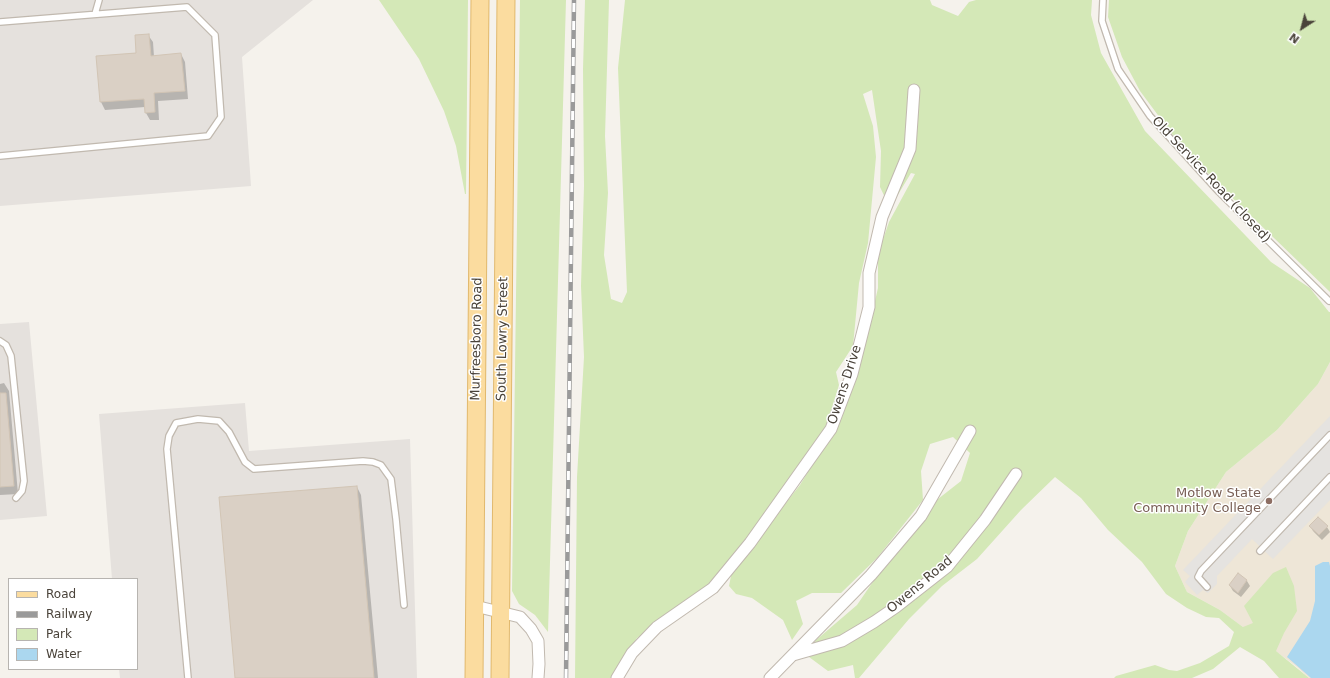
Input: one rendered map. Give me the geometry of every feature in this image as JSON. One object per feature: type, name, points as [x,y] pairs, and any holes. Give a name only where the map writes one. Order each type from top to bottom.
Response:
[{"type":"main road","name":"Murfreesboro Road","points":[[474,678],[480,0]]},
{"type":"main road","name":"South Lowry Street","points":[[500,678],[506,0]]},
{"type":"street","name":"Owens Drive","points":[[617,678],[632,653],[657,628],[713,588],[750,544],[831,430],[852,374],[869,307],[869,272],[882,217],[910,148],[914,90]]},
{"type":"street","points":[[770,678],[871,576],[921,516],[970,432]]},
{"type":"street","name":"Owens Road","points":[[792,655],[842,642],[896,607],[941,572],[947,567],[985,520],[1016,474]]},
{"type":"street","points":[[474,606],[520,617],[531,629],[538,641],[538,678]]},
{"type":"lane","points":[[95,14],[99,0]]},
{"type":"lane","name":"Old Service Road (closed)","points":[[1103,0],[1102,21],[1118,69],[1150,116],[1219,192],[1329,301]]},
{"type":"lane","points":[[0,22],[187,7],[215,35],[221,117],[208,136],[0,156]]},
{"type":"lane","points":[[0,341],[6,345],[11,356],[24,481],[22,491],[16,498]]},
{"type":"lane","points":[[188,678],[167,449],[169,436],[176,423],[198,419],[219,421],[229,432],[245,462],[254,469],[364,461],[381,465],[391,480],[404,605]]},
{"type":"lane","points":[[1206,586],[1198,577],[1201,571],[1330,435]]},
{"type":"lane","points":[[1260,551],[1330,478]]},
{"type":"shaded area","points":[[0,0],[313,0],[242,57],[251,186],[0,206]]},
{"type":"shaded area","points":[[29,322],[47,516],[0,520],[0,324]]},
{"type":"shaded area","name":"Motlow State Community College","points":[[1330,362],[1330,678],[1309,678],[1297,667],[1220,610],[1187,592],[1175,566],[1188,531],[1226,472],[1277,430],[1318,384]]},
{"type":"shaded area","points":[[245,403],[249,451],[410,439],[417,678],[120,678],[119,670],[138,670],[138,578],[112,578],[99,414]]},
{"type":"shaded area","points":[[1330,416],[1330,500],[1273,559],[1252,539],[1217,576],[1217,584],[1208,593],[1203,590],[1197,595],[1185,582],[1190,576],[1183,570]]},
{"type":"green space","points":[[379,0],[468,0],[466,194],[456,146],[444,111],[419,59]]},
{"type":"green space","points":[[520,0],[566,0],[548,632],[535,615],[519,604],[512,591]]},
{"type":"green space","points":[[585,0],[609,0],[605,136],[608,193],[604,255],[611,299],[622,303],[627,292],[618,68],[625,0],[930,0],[932,5],[958,16],[969,2],[976,0],[1092,0],[1091,15],[1101,53],[1145,131],[1271,262],[1310,288],[1330,312],[1330,362],[1318,384],[1277,430],[1226,472],[1188,531],[1175,566],[1187,592],[1220,610],[1243,627],[1253,623],[1244,606],[1273,573],[1286,567],[1294,586],[1297,611],[1284,633],[1276,651],[1309,678],[1279,678],[1264,661],[1240,647],[1213,669],[1192,678],[1114,678],[1116,676],[1155,665],[1177,671],[1200,663],[1229,646],[1234,632],[1219,618],[1206,617],[1187,608],[1166,594],[1142,562],[1108,530],[1081,498],[1055,477],[1021,510],[977,559],[942,586],[909,619],[859,678],[855,678],[853,665],[828,671],[809,657],[815,641],[857,605],[883,567],[938,499],[961,481],[970,453],[953,437],[930,444],[921,471],[923,500],[877,558],[841,593],[812,593],[796,601],[803,624],[792,640],[783,620],[752,598],[736,594],[729,586],[732,571],[800,485],[834,429],[872,314],[878,288],[878,254],[889,222],[915,174],[911,173],[890,208],[880,187],[881,151],[872,90],[863,94],[873,126],[876,157],[868,243],[859,283],[853,346],[836,372],[839,385],[825,430],[738,551],[705,588],[637,638],[612,678],[575,678],[577,477],[584,357],[581,286],[584,186],[583,69]]},
{"type":"green space","points":[[1109,0],[1330,0],[1330,292],[1218,184],[1172,134],[1140,91],[1122,57],[1108,17]]},
{"type":"water","points":[[1323,562],[1329,562],[1330,566],[1330,678],[1311,678],[1287,657],[1310,621],[1315,601],[1315,566]]},
{"type":"building","points":[[149,34],[151,56],[181,53],[185,91],[154,93],[155,112],[145,113],[144,99],[100,102],[96,56],[136,53],[135,35]]},
{"type":"building","points":[[0,393],[6,393],[14,486],[0,487]]},
{"type":"building","points":[[357,486],[374,678],[235,678],[219,497]]},
{"type":"building","points":[[1318,517],[1328,526],[1319,535],[1309,526]]},
{"type":"building","points":[[1238,573],[1247,580],[1238,593],[1229,585]]},
{"type":"railway","points":[[566,678],[574,0]]},
{"type":"place","name":"Motlow State Community College","points":[[1269,501]]}]
